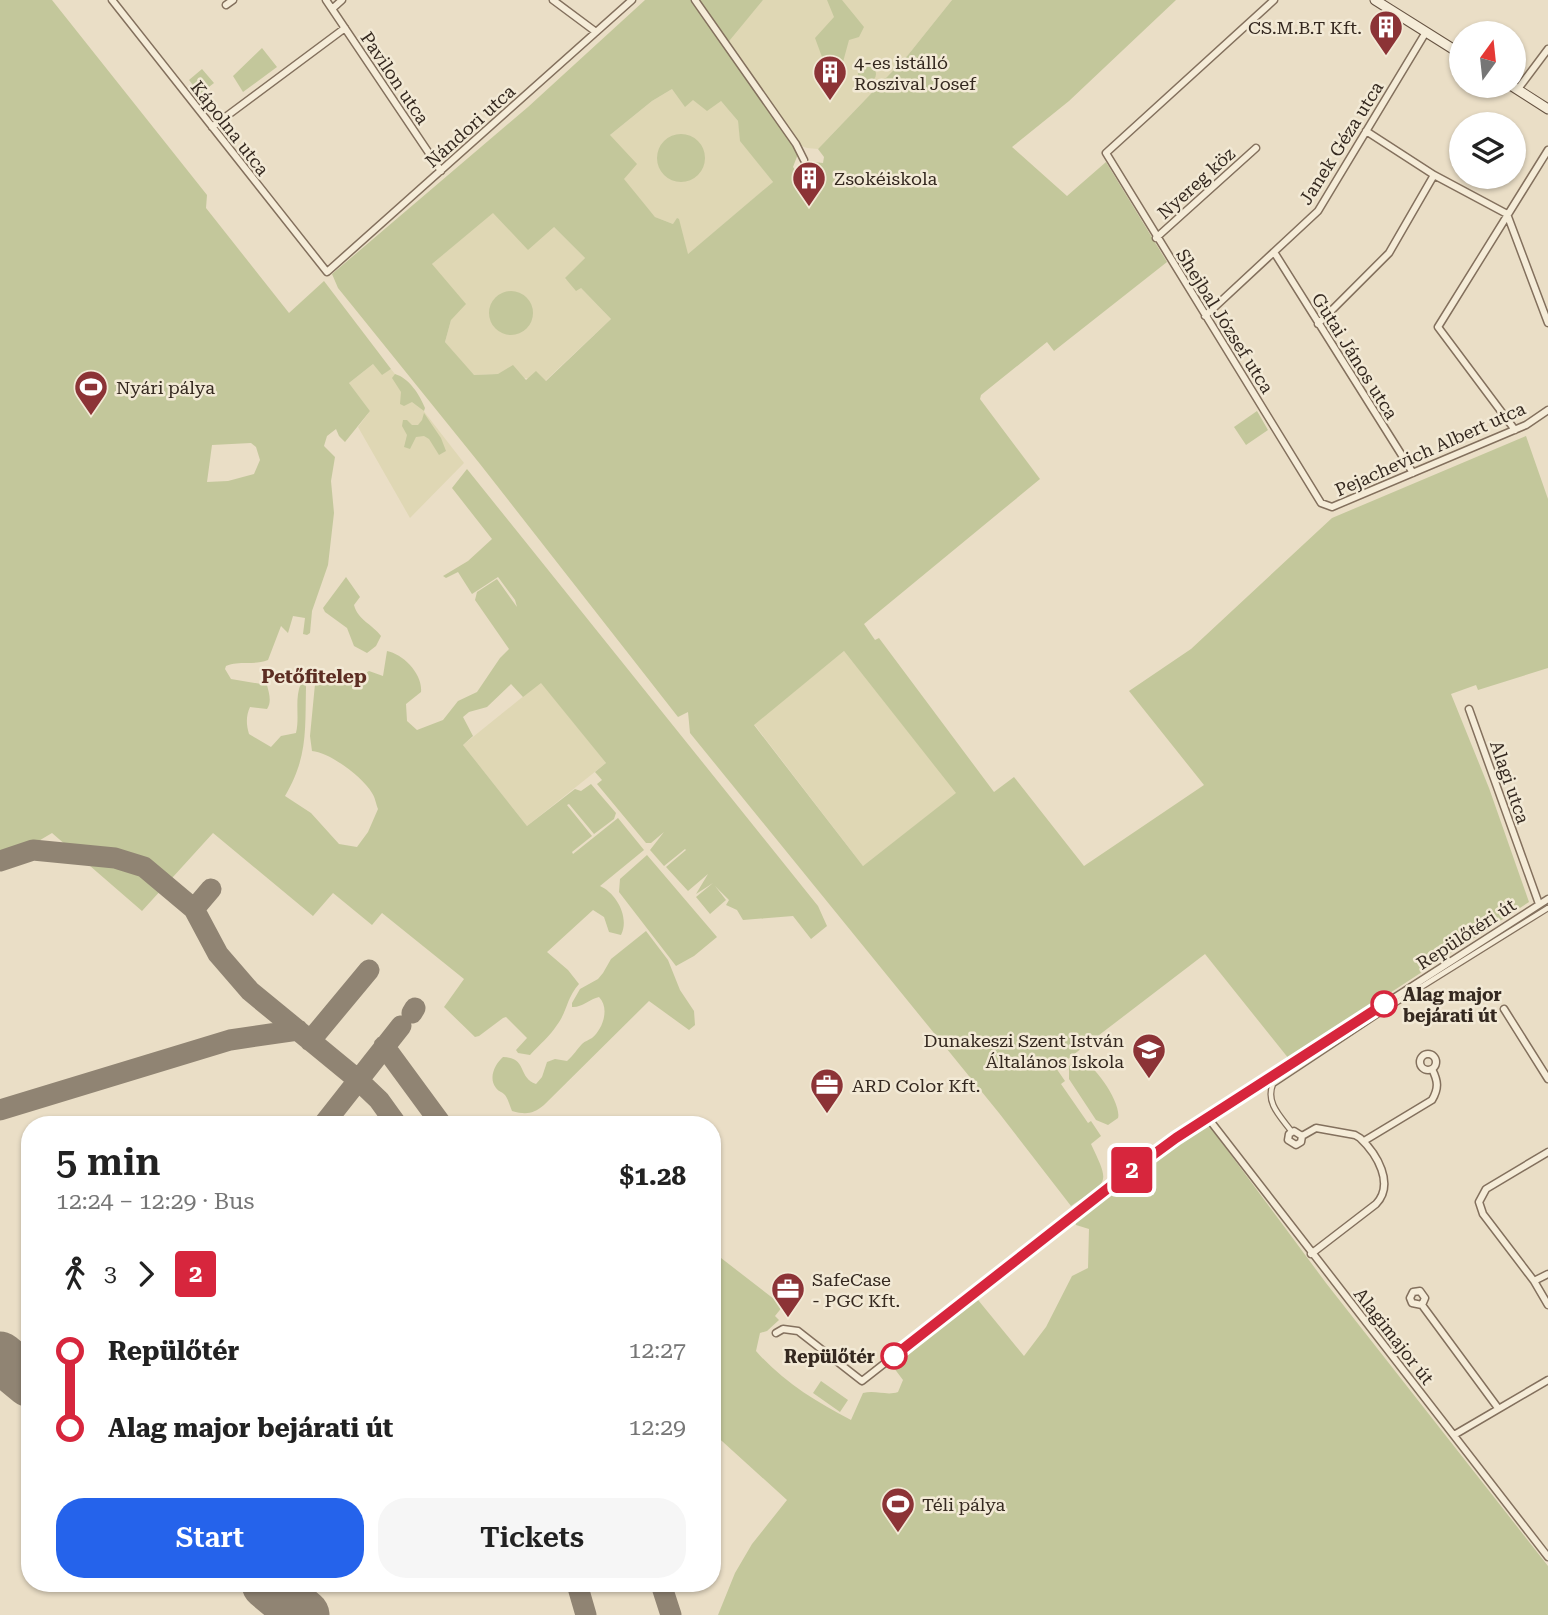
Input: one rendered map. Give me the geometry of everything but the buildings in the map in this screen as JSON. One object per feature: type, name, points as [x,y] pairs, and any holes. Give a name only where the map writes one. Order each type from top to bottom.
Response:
[{"type":"main road","points":[[1382,2],[1449,46]]},
{"type":"main road","points":[[1526,94],[1548,109]]},
{"type":"street","name":"Kápolna utca","points":[[112,0],[327,272]]},
{"type":"street","points":[[226,5],[233,0]]},
{"type":"street","name":"Pavilon utca","points":[[326,0],[441,171]]},
{"type":"street","points":[[332,9],[342,0]]},
{"type":"street","points":[[553,0],[596,32]]},
{"type":"street","name":"Nándori utca","points":[[327,272],[632,0]]},
{"type":"street","points":[[695,0],[796,144],[804,160]]},
{"type":"street","name":"Shejbal József utca","points":[[1274,0],[1105,153],[1321,503]]},
{"type":"street","points":[[212,127],[345,28]]},
{"type":"street","name":"Janek Géza utca","points":[[1206,316],[1318,211],[1426,32]]},
{"type":"street","points":[[1526,74],[1548,49]]},
{"type":"street","points":[[1366,131],[1434,176],[1507,214],[1548,323]]},
{"type":"street","name":"Nyereg köz","points":[[1156,238],[1255,148]]},
{"type":"street","points":[[1515,429],[1438,327],[1548,150]]},
{"type":"street","points":[[1318,324],[1389,253],[1434,176]]},
{"type":"street","name":"Gutai János utca","points":[[1274,252],[1413,473]]},
{"type":"street","name":"Pejachevich Albert utca","points":[[1321,503],[1332,507],[1515,429],[1548,410]]},
{"type":"street","name":"Alagi utca","points":[[1469,709],[1539,904]]},
{"type":"street","name":"Repülőtéri út","points":[[776,1333],[783,1329],[799,1331],[862,1381],[1116,1182],[1223,1108],[1548,898]]},
{"type":"street","points":[[1292,1132],[1271,1102],[1269,1092],[1273,1084],[1389,1007],[1548,908]]},
{"type":"street","points":[[1504,1009],[1548,1079]]},
{"type":"street","points":[[1364,1141],[1432,1100],[1437,1091],[1437,1080],[1432,1069]]},
{"type":"street","points":[[1217,1133],[1217,1117],[1223,1108]]},
{"type":"street","points":[[1208,1118],[1217,1133]]},
{"type":"street","points":[[1302,1136],[1316,1128],[1355,1135],[1364,1141],[1385,1177],[1385,1191],[1376,1204],[1311,1254]]},
{"type":"street","points":[[1298,1131],[1302,1136],[1301,1142],[1296,1145],[1290,1143],[1289,1133],[1298,1131]]},
{"type":"street","name":"Alagimajor út","points":[[1217,1133],[1548,1557]]},
{"type":"street","points":[[1548,1153],[1486,1189],[1479,1202],[1483,1214],[1534,1282],[1548,1306]]},
{"type":"street","points":[[1534,1282],[1548,1274]]},
{"type":"street","points":[[1422,1305],[1498,1408]]},
{"type":"street","points":[[1454,1436],[1548,1380]]},
{"type":"shaded area","points":[[763,0],[952,0],[908,55],[818,149],[794,143],[724,46]]},
{"type":"shaded area","points":[[672,89],[693,100],[721,101],[738,121],[741,141],[773,182],[687,255],[673,224],[655,217],[623,179],[610,135],[652,101]]},
{"type":"shaded area","points":[[493,212],[554,227],[585,258],[565,279],[581,288],[611,319],[545,381],[498,374],[473,375],[445,342],[451,320],[432,264]]},
{"type":"shaded area","points":[[373,364],[382,374],[391,369],[464,463],[410,518],[358,427],[370,411],[349,383]]},
{"type":"shaded area","points":[[844,651],[957,793],[863,866],[754,724]]},
{"type":"shaded area","points":[[541,682],[606,763],[527,826],[463,745]]},
{"type":"green space","points":[[0,0],[52,0],[207,195],[206,208],[289,313],[324,281],[391,369],[382,375],[373,364],[349,383],[370,411],[345,442],[336,429],[327,436],[324,446],[335,457],[331,481],[334,513],[328,565],[312,611],[310,633],[303,634],[305,618],[293,616],[288,633],[281,626],[268,660],[231,664],[225,669],[231,679],[267,685],[269,706],[267,709],[250,707],[247,723],[249,734],[271,747],[281,736],[296,733],[299,689],[301,683],[305,683],[304,743],[298,769],[285,796],[311,813],[339,844],[357,847],[368,832],[378,809],[368,787],[354,773],[327,756],[312,751],[310,736],[315,684],[321,680],[351,682],[369,671],[383,676],[387,651],[393,653],[411,666],[419,678],[421,692],[406,704],[407,721],[417,730],[443,720],[458,701],[477,692],[509,649],[475,600],[477,592],[497,579],[517,607],[498,577],[472,594],[458,572],[446,578],[443,576],[468,561],[492,539],[452,488],[467,469],[818,906],[827,926],[811,939],[793,916],[743,920],[737,910],[726,905],[729,900],[715,886],[726,900],[710,914],[696,897],[713,883],[696,894],[708,874],[688,891],[666,867],[686,850],[664,866],[650,850],[664,832],[651,843],[646,843],[597,784],[602,780],[595,772],[606,763],[541,683],[523,697],[511,684],[487,707],[469,712],[463,717],[473,736],[463,745],[527,826],[575,789],[581,791],[591,784],[616,813],[614,819],[594,834],[569,804],[567,805],[592,836],[572,852],[573,854],[618,818],[644,850],[600,886],[611,894],[623,913],[621,935],[609,932],[604,917],[593,910],[547,952],[568,970],[579,984],[557,1025],[530,1055],[518,1053],[516,1050],[527,1038],[506,1017],[475,1037],[444,1007],[464,979],[382,913],[372,925],[333,893],[313,916],[213,833],[142,911],[52,833],[0,864]],"holes":[[[251,443],[256,447],[260,460],[254,474],[228,481],[207,482],[212,445]]]},
{"type":"green space","points":[[645,0],[763,0],[725,46],[794,143],[798,154],[793,167],[798,174],[813,162],[823,163],[824,157],[818,149],[908,55],[952,0],[1176,0],[1069,101],[1012,147],[1067,196],[1106,162],[1167,262],[1054,351],[1047,342],[981,395],[980,399],[1040,479],[864,624],[875,640],[879,638],[994,792],[1014,777],[1084,866],[1204,785],[1129,691],[1191,649],[1332,518],[1526,436],[1548,499],[1548,668],[1478,690],[1476,685],[1451,694],[1489,788],[1529,902],[1289,1059],[1205,954],[1056,1068],[1065,1081],[1061,1084],[1088,1123],[1091,1121],[1101,1136],[1091,1144],[1102,1168],[1102,1181],[1093,1192],[1071,1206],[999,1113],[690,733],[688,712],[678,717],[338,288],[332,274],[528,107]],"holes":[[[672,89],[685,107],[693,100],[707,111],[721,101],[738,121],[740,141],[773,182],[688,254],[679,219],[673,224],[655,217],[624,179],[637,164],[610,135],[652,101]],[[493,213],[528,250],[554,227],[585,258],[565,278],[576,291],[581,288],[611,319],[546,381],[536,371],[526,380],[513,365],[498,374],[474,375],[445,342],[451,320],[466,304],[432,264]],[[844,651],[956,793],[863,866],[754,725]]]},
{"type":"green space","points":[[827,0],[842,0],[864,27],[859,37],[849,40],[843,62],[830,64],[822,57],[815,38],[834,17]]},
{"type":"green space","points":[[262,48],[277,67],[243,92],[233,76]]},
{"type":"green space","points":[[867,65],[873,68],[876,74],[873,80],[867,83],[861,80],[858,74],[861,68]]},
{"type":"green space","points":[[202,69],[214,83],[200,94],[189,80]]},
{"type":"green space","points":[[681,134],[690,135],[698,141],[704,149],[704,167],[698,175],[690,181],[681,182],[672,181],[664,175],[658,167],[657,158],[658,149],[664,141],[672,135]]},
{"type":"green space","points":[[511,291],[526,298],[533,313],[526,328],[511,335],[496,328],[489,313],[496,298]]},
{"type":"green space","points":[[395,374],[405,379],[413,388],[423,403],[424,411],[412,402],[404,406],[400,404],[401,392],[392,378]]},
{"type":"green space","points":[[1257,411],[1268,430],[1246,445],[1234,427]]},
{"type":"green space","points":[[424,413],[441,438],[446,451],[439,455],[424,436],[416,437],[410,449],[404,447],[407,435],[402,426],[403,420],[418,425]]},
{"type":"green space","points":[[346,577],[360,597],[354,605],[356,610],[381,636],[376,646],[367,653],[354,646],[347,628],[323,608]]},
{"type":"green space","points":[[647,855],[717,937],[694,956],[676,966],[619,892],[620,879]]},
{"type":"green space","points":[[646,931],[668,960],[680,990],[694,1011],[695,1025],[689,1030],[649,1001],[544,1105],[529,1113],[512,1111],[505,1095],[497,1090],[494,1084],[493,1076],[497,1063],[503,1057],[511,1058],[519,1064],[526,1077],[536,1084],[542,1077],[547,1062],[555,1059],[567,1061],[582,1044],[596,1034],[604,1018],[604,1007],[599,997],[572,1007],[580,989],[598,979],[611,959]]},
{"type":"green space","points":[[1079,1059],[1099,1075],[1116,1103],[1118,1118],[1108,1125],[1096,1120],[1069,1079],[1069,1066]]},
{"type":"green space","points":[[1208,1124],[1326,1283],[1548,1566],[1548,1615],[718,1615],[735,1573],[752,1544],[787,1500],[721,1440],[721,1258],[783,1306],[775,1316],[779,1320],[767,1331],[760,1333],[756,1351],[800,1390],[851,1420],[863,1393],[898,1392],[903,1380],[894,1368],[974,1295],[1024,1356],[1046,1327],[1072,1276],[1088,1268],[1089,1229],[1076,1225],[1074,1217]]},
{"type":"green space","points":[[821,1381],[848,1400],[840,1412],[813,1393]]},
{"type":"taxiway","points":[[0,861],[33,850],[115,858],[144,867],[194,909],[218,954],[250,991],[357,1079],[379,1100],[391,1116]]},
{"type":"taxiway","points":[[194,909],[211,889]]},
{"type":"taxiway","points":[[310,1041],[369,970]]},
{"type":"taxiway","points":[[412,1013],[415,1008]]},
{"type":"taxiway","points":[[330,1116],[401,1026]]},
{"type":"taxiway","points":[[0,1110],[230,1040],[298,1030]]},
{"type":"taxiway","points":[[384,1046],[435,1116]]},
{"type":"taxiway","points":[[579,1592],[586,1615]]},
{"type":"taxiway","points":[[664,1592],[671,1615]]},
{"type":"runway","points":[[0,1357],[21,1374]]},
{"type":"runway","points":[[277,1592],[304,1615]]},
{"type":"bus line","name":"2","points":[[894,1356],[1176,1138],[1384,1004]]},
{"type":"place","name":"CS.M.B.T Kft.","points":[[1386,57]]},
{"type":"place","name":"4-es istálló Roszival Josef","points":[[830,102]]},
{"type":"place","name":"Zsokéiskola","points":[[809,208]]},
{"type":"place","name":"Nyári pálya","points":[[91,417]]},
{"type":"place","name":"Alag major bejárati út","points":[[1384,1004]]},
{"type":"place","name":"Dunakeszi Szent István Általános Iskola","points":[[1149,1080]]},
{"type":"place","name":"ARD Color Kft.","points":[[827,1115]]},
{"type":"place","name":"SafeCase - PGC Kft.","points":[[788,1319]]},
{"type":"place","name":"Repülőtér","points":[[894,1356]]},
{"type":"place","name":"Téli pálya","points":[[898,1534]]},
{"type":"district","name":"Petőfitelep","points":[[314,676]]}]
